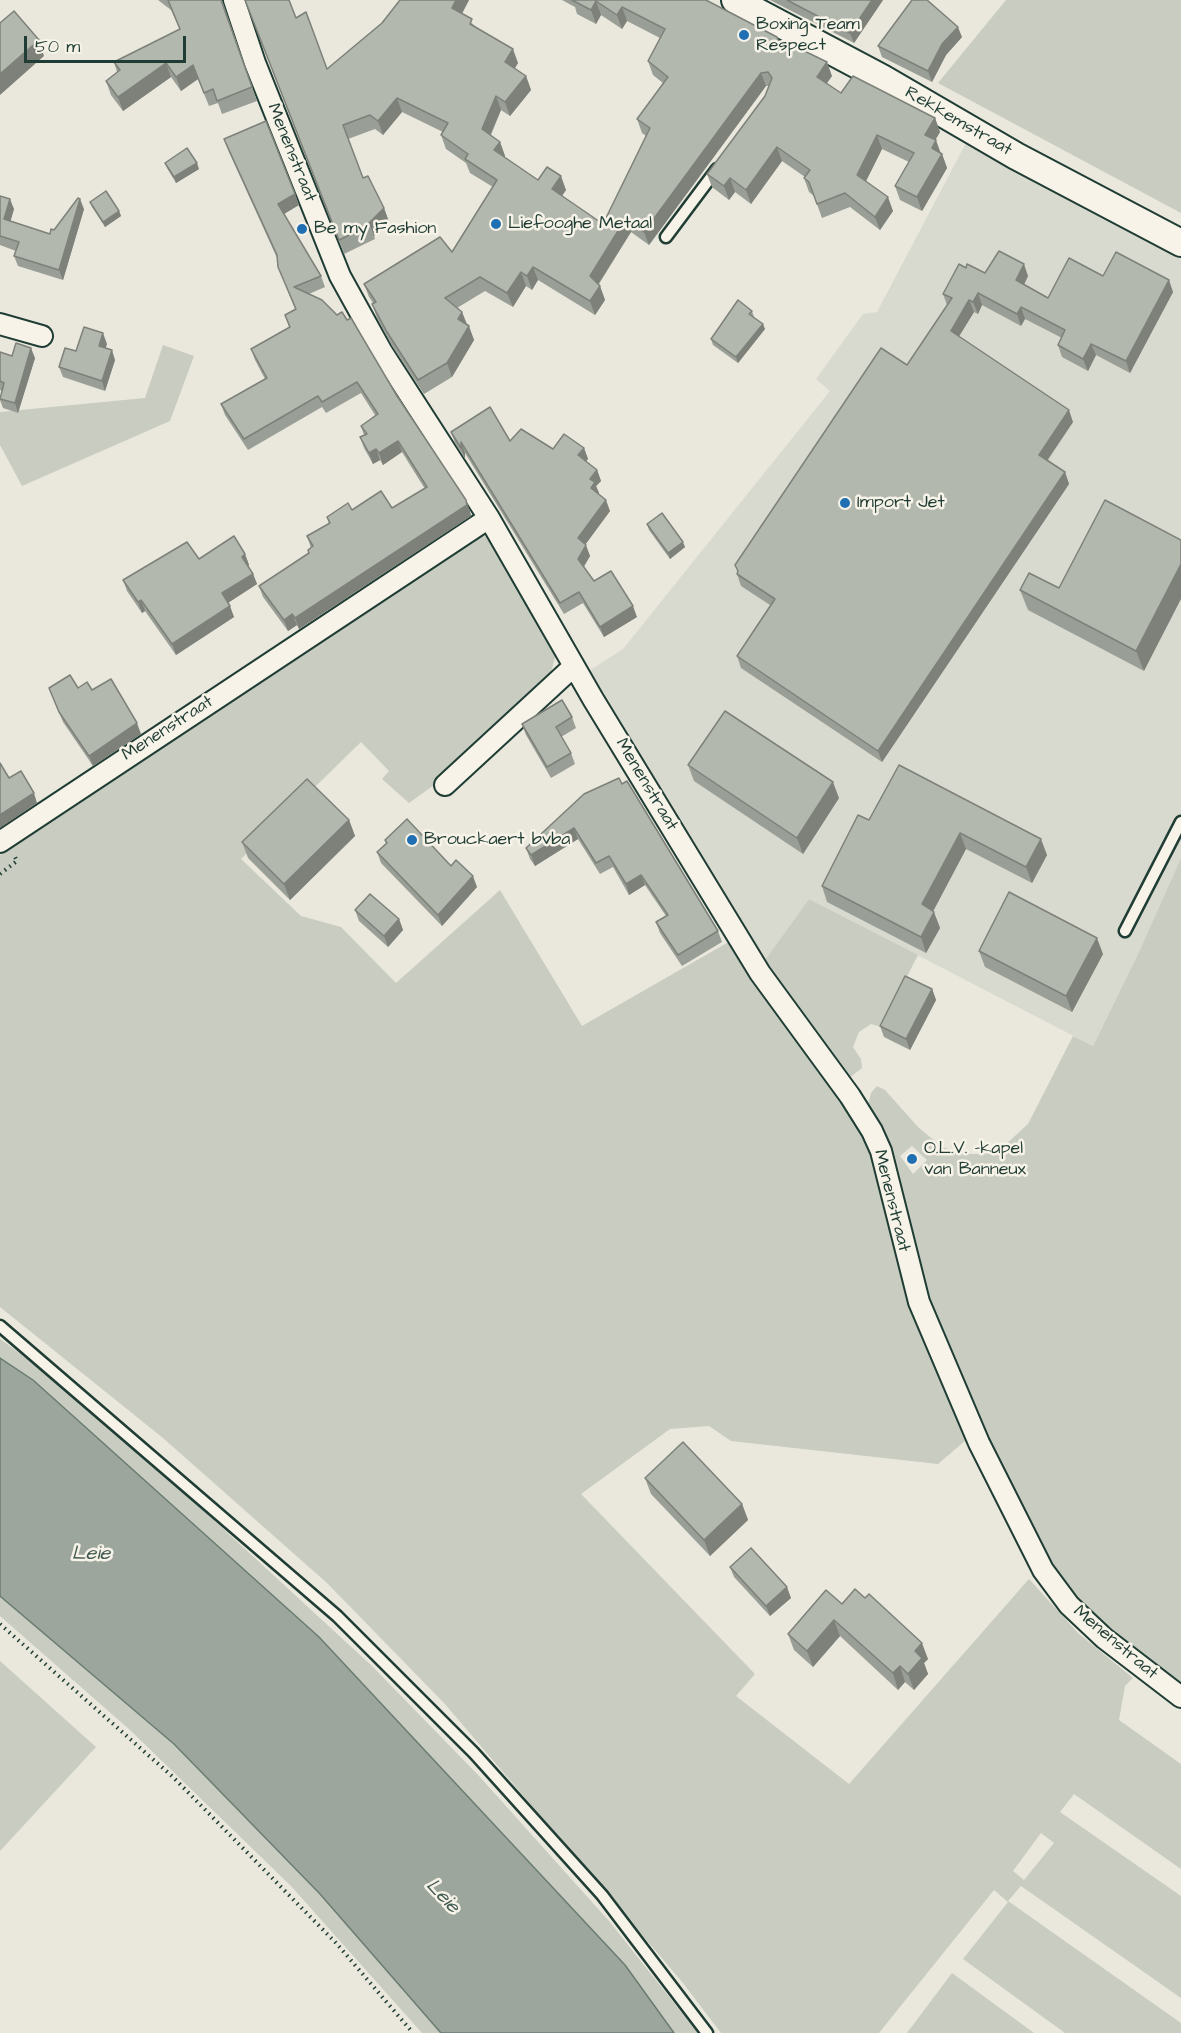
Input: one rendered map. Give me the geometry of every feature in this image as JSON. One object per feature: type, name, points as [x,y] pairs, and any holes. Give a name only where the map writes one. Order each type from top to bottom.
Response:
[{"type":"street","name":"Menenstraat","points":[[234,0],[255,63],[340,276],[382,352],[489,518],[574,666],[760,973],[850,1096],[872,1131],[881,1151],[919,1302],[979,1443],[1043,1570],[1069,1605],[1104,1638],[1181,1697]]},
{"type":"street","name":"Rekkemstraat","points":[[735,0],[796,39],[882,78],[1016,156],[1181,243]]},
{"type":"street","points":[[0,324],[42,336]]},
{"type":"street","name":"Menenstraat","points":[[0,842],[489,518]]},
{"type":"street","points":[[445,784],[574,666]]},
{"type":"lane","points":[[666,237],[723,162]]},
{"type":"lane","points":[[1125,931],[1181,822]]},
{"type":"lane","points":[[0,1326],[337,1616],[474,1753],[602,1895],[707,2033]]},
{"type":"path","points":[[0,1624],[173,1777],[337,1944],[413,2033]]},
{"type":"shaded area","points":[[1006,0],[1181,0],[1181,213],[938,83]]},
{"type":"shaded area","points":[[967,141],[1181,259],[1181,858],[1093,1046],[809,899],[765,960],[589,671],[623,649],[830,391],[816,379],[863,314],[877,312]]},
{"type":"shaded area","points":[[163,345],[194,356],[170,421],[22,486],[0,445],[0,412],[145,398]]},
{"type":"shaded area","points":[[479,535],[488,537],[556,654],[550,676],[434,785],[409,803],[382,779],[389,771],[361,742],[241,859],[301,916],[341,927],[396,983],[500,890],[582,1026],[732,940],[861,1130],[877,1172],[885,1214],[911,1306],[966,1440],[938,1464],[731,1441],[709,1426],[670,1429],[581,1494],[755,1674],[736,1696],[849,1784],[1029,1579],[1078,1633],[1133,1678],[1125,1686],[1119,1720],[1181,1764],[1181,1869],[1074,1794],[1060,1812],[1181,1896],[1181,1998],[1021,1886],[1008,1901],[1181,2023],[1181,2033],[1065,2033],[963,1959],[1008,1902],[994,1890],[879,2033],[721,2033],[683,1983],[444,1703],[327,1583],[163,1438],[0,1307],[0,855],[214,707]],"holes":[[[1041,1833],[1054,1843],[1024,1880],[1013,1871]]]},
{"type":"shaded area","points":[[1181,858],[1181,1684],[1111,1635],[1061,1580],[1035,1541],[1009,1490],[930,1307],[906,1221],[901,1187],[891,1164],[888,1140],[880,1122],[868,1105],[871,1093],[877,1086],[885,1090],[919,1128],[942,1147],[964,1154],[984,1154],[1004,1146],[1028,1124],[1073,1036],[1093,1046]],"holes":[[[912,1146],[927,1160],[913,1174],[900,1156]]]},
{"type":"shaded area","points":[[809,899],[918,955],[881,1027],[871,1024],[859,1032],[853,1047],[861,1059],[862,1068],[848,1079],[765,960]]},
{"type":"shaded area","points":[[0,1339],[40,1368],[155,1466],[372,1666],[479,1776],[609,1921],[698,2033],[674,2033],[625,1965],[319,1637],[33,1380],[0,1358]]},
{"type":"shaded area","points":[[0,1596],[174,1744],[320,1894],[441,2033],[422,2033],[291,1886],[130,1730],[0,1616]]},
{"type":"shaded area","points":[[0,1661],[96,1747],[0,1851]]},
{"type":"shaded area","points":[[952,1973],[1034,2033],[907,2033]]},
{"type":"water","name":"Leie","points":[[0,1358],[33,1380],[319,1637],[625,1965],[674,2033],[441,2033],[320,1894],[174,1744],[0,1596]]},
{"type":"building","points":[[168,0],[221,0],[252,87],[217,101],[213,89],[204,93],[193,65],[176,77],[166,63],[118,97],[106,81],[120,70],[114,62],[180,29]]},
{"type":"building","points":[[245,0],[289,0],[296,18],[306,12],[327,69],[382,23],[400,0],[456,0],[452,8],[472,19],[470,24],[513,49],[505,62],[526,76],[505,102],[496,96],[482,129],[500,142],[494,150],[538,180],[547,167],[561,176],[552,189],[603,224],[650,128],[637,119],[668,77],[648,61],[665,29],[622,7],[617,15],[596,1],[591,10],[572,0],[706,0],[777,37],[780,46],[785,47],[790,44],[827,62],[817,77],[841,93],[853,76],[935,118],[925,135],[936,140],[932,148],[942,154],[917,197],[895,186],[914,153],[877,135],[857,175],[888,197],[875,217],[845,193],[817,204],[809,182],[804,178],[810,170],[777,147],[746,190],[730,178],[724,186],[707,174],[765,96],[772,78],[768,72],[761,73],[644,232],[626,218],[590,276],[600,286],[590,301],[533,267],[527,276],[521,272],[507,293],[480,277],[445,298],[462,312],[458,319],[469,326],[447,363],[418,380],[387,332],[372,304],[376,302],[364,284],[440,237],[452,252],[497,180],[465,159],[468,154],[441,135],[448,123],[397,98],[378,121],[370,115],[343,125],[363,178],[368,176],[384,208],[369,223],[370,225],[339,240]]},
{"type":"building","points":[[787,0],[872,0],[850,33]]},
{"type":"building","points":[[912,0],[927,0],[958,27],[942,44],[928,71],[878,46]]},
{"type":"building","points":[[14,11],[39,40],[0,74],[0,23]]},
{"type":"building","points":[[266,121],[295,194],[278,204],[321,276],[294,287],[322,300],[337,315],[342,312],[347,320],[351,318],[397,396],[466,500],[467,505],[295,618],[292,614],[284,620],[259,586],[309,553],[308,550],[313,546],[307,536],[330,523],[327,517],[348,503],[352,510],[381,491],[392,508],[427,487],[398,441],[379,453],[376,449],[369,453],[360,437],[367,434],[361,426],[378,414],[357,382],[322,402],[318,396],[244,439],[221,404],[267,378],[251,349],[290,327],[285,315],[296,309],[278,267],[277,255],[224,139]]},
{"type":"building","points":[[187,148],[197,163],[174,177],[165,163]]},
{"type":"building","points":[[106,191],[119,211],[103,222],[90,202]]},
{"type":"building","points":[[0,196],[10,199],[4,219],[50,234],[51,229],[54,230],[78,198],[80,199],[59,270],[14,256],[19,242],[0,236]]},
{"type":"building","points":[[999,251],[1024,264],[1016,280],[1048,298],[1069,258],[1103,276],[1116,252],[1169,280],[1126,361],[1091,344],[1083,359],[1058,345],[1065,330],[1021,307],[1017,314],[978,293],[973,302],[969,300],[951,331],[1069,410],[1039,455],[1065,472],[878,751],[737,656],[775,599],[737,574],[735,565],[881,348],[907,365],[952,298],[943,294],[959,264],[966,268],[967,264],[985,273]]},
{"type":"building","points":[[738,300],[752,311],[749,314],[763,324],[736,357],[711,339]]},
{"type":"building","points":[[84,327],[103,333],[99,346],[112,350],[102,381],[59,367],[65,348],[76,351]]},
{"type":"building","points":[[16,343],[31,348],[15,403],[0,399],[4,383],[0,381],[0,352],[12,356]]},
{"type":"building","points":[[490,407],[510,441],[521,429],[553,449],[564,434],[584,448],[578,455],[597,470],[590,479],[595,482],[591,488],[606,500],[578,538],[586,545],[578,559],[594,581],[611,571],[633,606],[600,627],[579,592],[560,603],[461,442],[461,448],[451,432]]},
{"type":"building","points":[[1105,500],[1181,540],[1181,564],[1136,651],[1020,590],[1029,573],[1059,588]]},
{"type":"building","points":[[662,513],[683,542],[668,553],[647,524]]},
{"type":"building","points":[[234,536],[245,554],[242,557],[253,574],[222,593],[230,606],[172,644],[141,600],[138,602],[123,580],[187,542],[199,559]]},
{"type":"building","points":[[70,675],[78,688],[87,682],[92,690],[111,679],[137,723],[89,756],[59,712],[49,688]]},
{"type":"building","points":[[562,700],[572,717],[556,727],[571,753],[547,767],[522,724]]},
{"type":"building","points":[[725,711],[833,782],[797,838],[688,765]]},
{"type":"building","points":[[0,763],[9,778],[21,771],[34,793],[0,815]]},
{"type":"building","points":[[899,765],[1041,839],[1026,867],[960,833],[922,904],[934,912],[921,937],[822,886],[858,815],[869,820]]},
{"type":"building","points":[[619,778],[622,784],[627,781],[718,931],[678,955],[656,922],[668,915],[641,875],[626,884],[609,856],[596,863],[574,828],[531,855],[526,848],[584,794]]},
{"type":"building","points":[[307,779],[349,820],[284,884],[242,842]]},
{"type":"building","points":[[407,819],[451,866],[456,860],[473,876],[438,915],[377,852],[387,843],[385,840]]},
{"type":"building","points":[[1009,892],[1097,938],[1066,996],[979,951]]},
{"type":"building","points":[[370,894],[399,919],[384,936],[355,910]]},
{"type":"building","points":[[905,976],[932,989],[906,1039],[880,1026]]},
{"type":"building","points":[[683,1442],[742,1504],[704,1540],[645,1478]]},
{"type":"building","points":[[751,1548],[787,1587],[766,1606],[730,1567]]},
{"type":"building","points":[[855,1589],[865,1598],[869,1594],[922,1643],[915,1651],[922,1658],[908,1674],[900,1666],[893,1673],[834,1620],[807,1651],[788,1634],[826,1590],[842,1604]]},
{"type":"place","name":"Boxing Team Respect","points":[[744,35]]},
{"type":"place","name":"Liefooghe Metaal","points":[[496,224]]},
{"type":"place","name":"Be my Fashion","points":[[302,229]]},
{"type":"place","name":"Import Jet","points":[[845,503]]},
{"type":"place","name":"Brouckaert bvba","points":[[412,840]]},
{"type":"place","name":"O.L.V. -kapel van Banneux","points":[[912,1159]]}]
